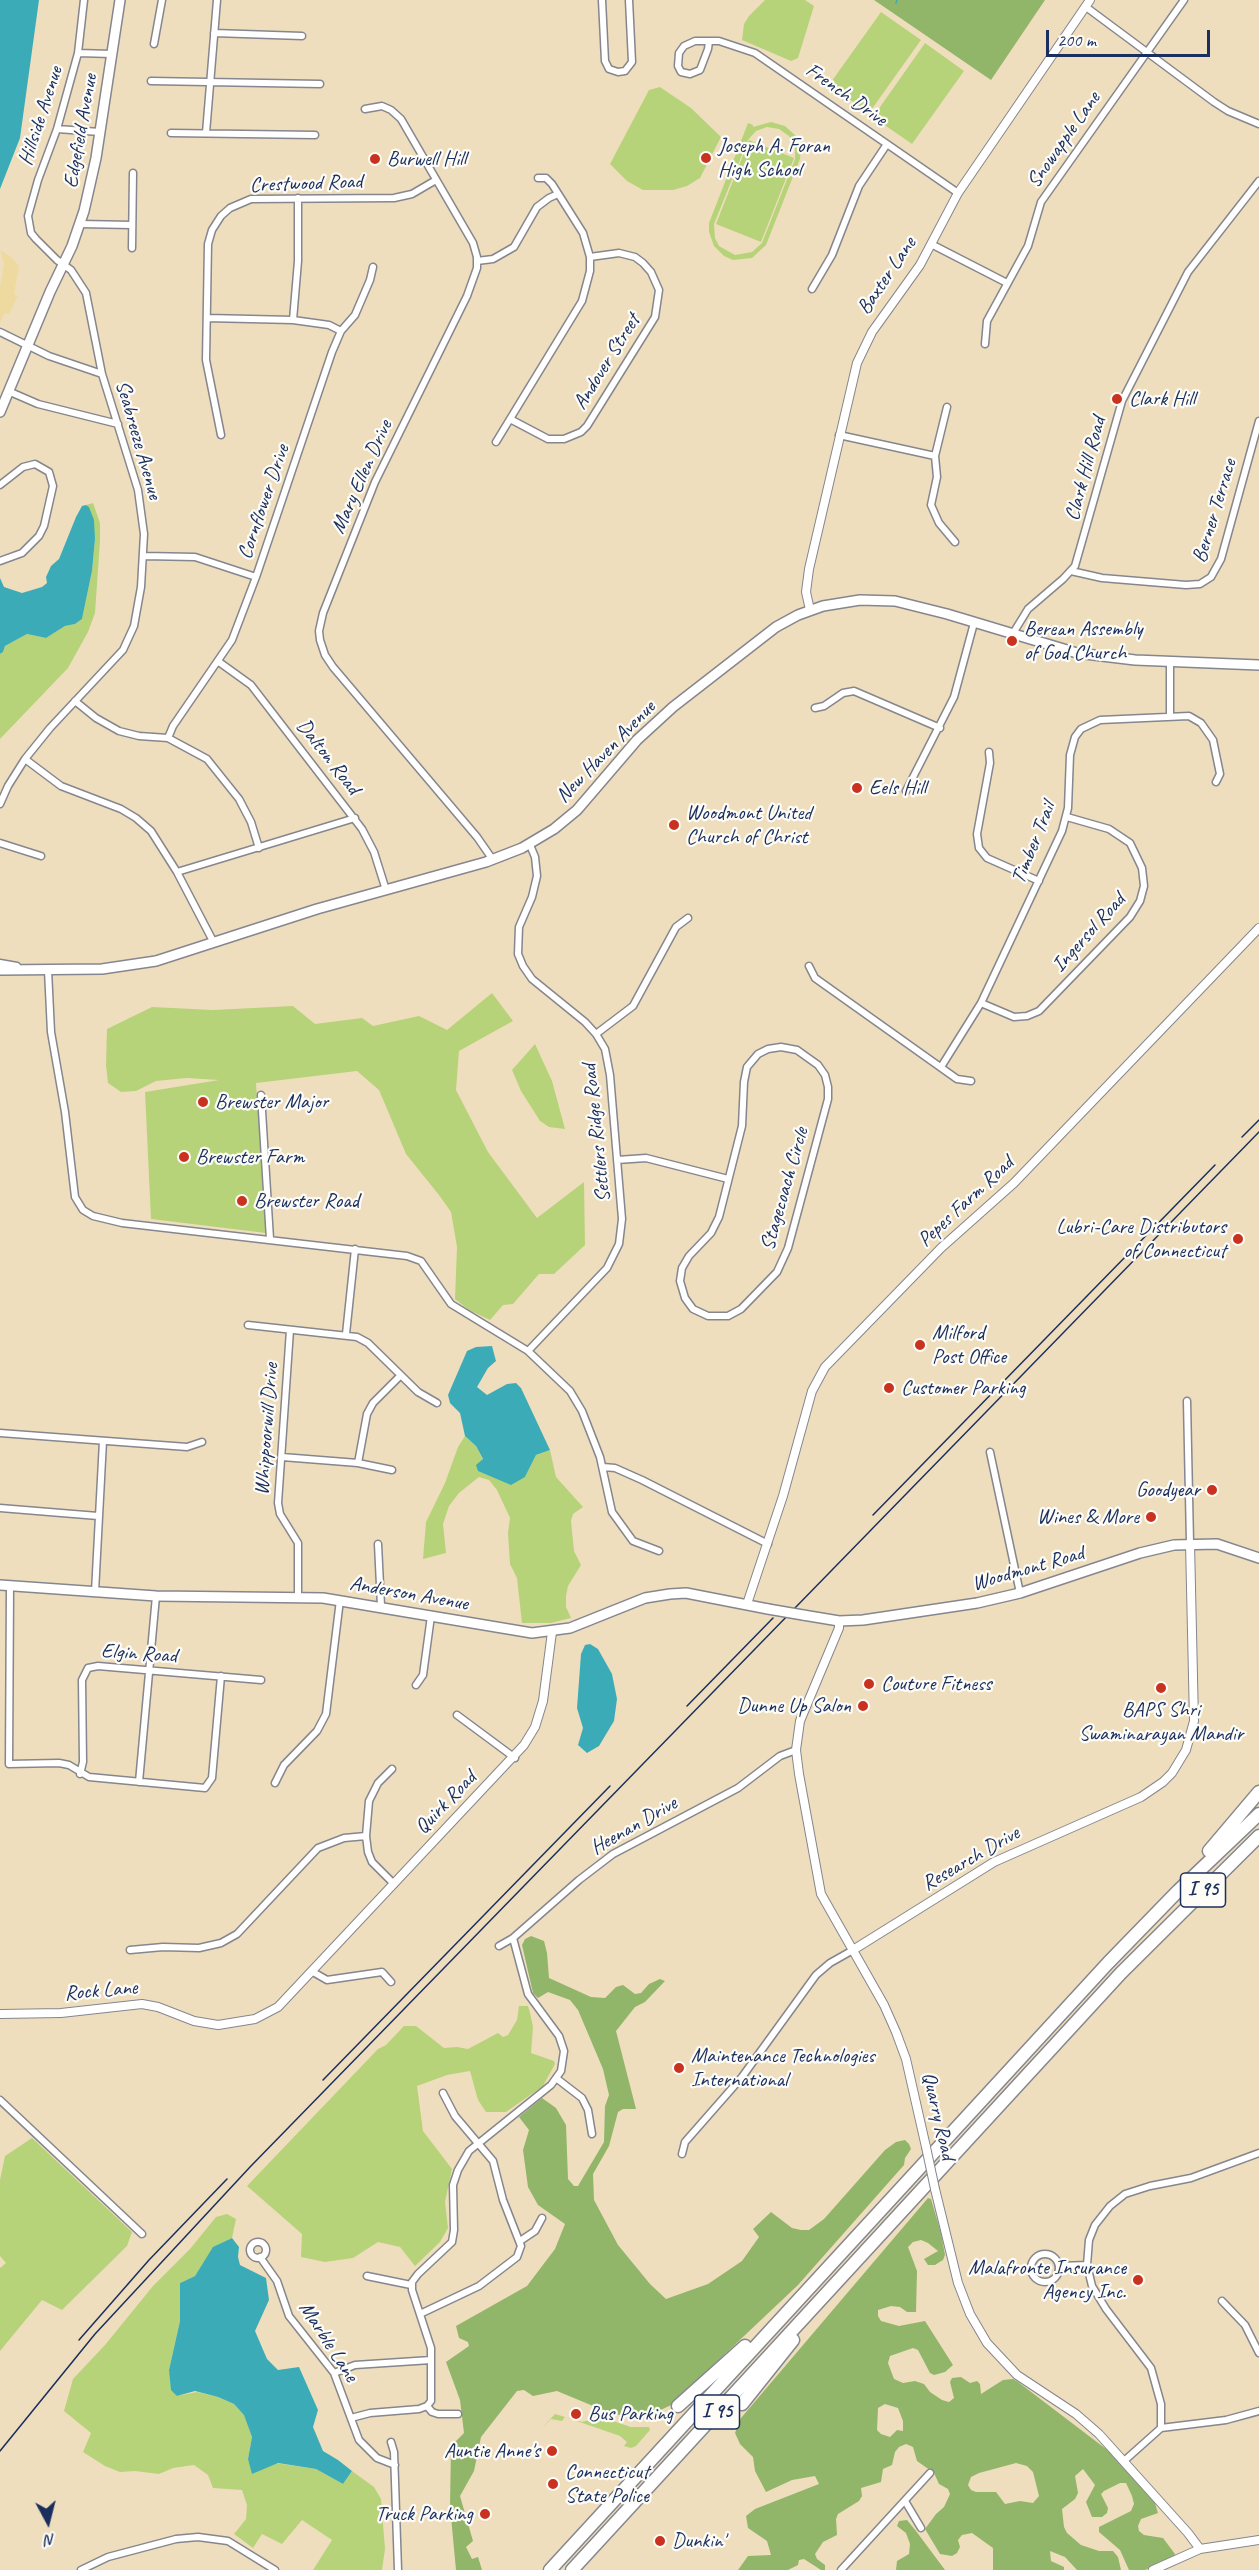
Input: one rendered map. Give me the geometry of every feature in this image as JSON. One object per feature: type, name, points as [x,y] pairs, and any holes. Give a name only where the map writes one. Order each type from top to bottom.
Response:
[{"type":"highway","points":[[1164,1905],[1259,1792]]},
{"type":"highway","name":"I 95","points":[[550,2570],[1164,1905],[1259,1814]]},
{"type":"highway","name":"I 95","points":[[572,2570],[1148,1944],[1259,1836]]},
{"type":"highway","points":[[1148,1944],[1259,1847]]},
{"type":"highway","points":[[742,2404],[862,2255]]},
{"type":"highway","points":[[678,2406],[822,2274]]},
{"type":"main road","name":"Edgefield Avenue","points":[[0,412],[80,224],[93,174],[120,0]]},
{"type":"main road","name":"New Haven Avenue","points":[[0,970],[102,969],[142,964],[493,860],[530,845],[577,810],[637,740],[662,716],[767,633],[810,610],[838,603],[878,600],[914,605],[1086,655],[1170,662],[1259,665]]},
{"type":"main road","name":"Woodmont Road","points":[[803,1615],[839,1621],[941,1609],[1020,1593],[1158,1547],[1190,1543],[1225,1546],[1259,1558]]},
{"type":"main road","name":"Anderson Avenue","points":[[5,1586],[156,1596],[298,1597],[340,1600],[511,1631],[552,1632],[578,1626],[645,1598],[686,1593],[803,1615]]},
{"type":"street","name":"Hillside Avenue","points":[[63,264],[33,236],[28,216],[38,180],[57,129],[78,53],[84,0]]},
{"type":"street","points":[[154,44],[162,0]]},
{"type":"street","points":[[206,133],[217,0]]},
{"type":"street","points":[[602,0],[605,61],[609,69],[618,72],[625,71],[632,62],[629,0]]},
{"type":"street","name":"Snowapple Lane","points":[[985,344],[987,321],[1028,246],[1041,202],[1184,0]]},
{"type":"street","points":[[1088,4],[1215,102],[1228,111],[1259,124]]},
{"type":"street","name":"Baxter Lane","points":[[810,610],[806,592],[809,569],[853,375],[868,339],[913,276],[958,193],[1088,4]]},
{"type":"street","points":[[214,33],[302,36]]},
{"type":"street","name":"French Drive","points":[[709,41],[705,60],[700,70],[690,74],[681,72],[677,62],[681,48],[695,42],[709,41],[736,46],[763,58],[958,193]]},
{"type":"street","points":[[78,53],[112,54]]},
{"type":"street","points":[[151,81],[320,84]]},
{"type":"street","points":[[365,108],[382,106],[396,114],[472,243],[477,261],[493,259],[514,247],[537,207],[558,194]]},
{"type":"street","points":[[57,129],[100,132]]},
{"type":"street","points":[[171,133],[315,135]]},
{"type":"street","points":[[812,289],[832,255],[859,186],[887,144]]},
{"type":"street","points":[[132,248],[133,173]]},
{"type":"street","points":[[496,442],[582,301],[589,280],[590,257],[583,233],[549,180],[538,178]]},
{"type":"street","name":"Crestwood Road","points":[[220,435],[207,368],[207,318],[208,244],[212,231],[221,216],[230,208],[251,199],[404,197],[436,180]]},
{"type":"street","name":"Clark Hill Road","points":[[1012,635],[1028,609],[1071,572],[1081,550],[1122,401],[1188,272],[1259,181]]},
{"type":"street","points":[[293,320],[298,261],[298,198]]},
{"type":"street","points":[[80,224],[132,225]]},
{"type":"street","points":[[931,244],[1007,283]]},
{"type":"street","name":"Andover Street","points":[[510,419],[548,439],[564,439],[581,432],[587,426],[654,317],[659,290],[651,272],[643,263],[635,257],[619,253],[590,257]]},
{"type":"street","name":"Mary Ellen Drive","points":[[477,261],[472,287],[375,482],[323,613],[319,635],[322,650],[333,668],[477,837],[493,860]]},
{"type":"street","name":"Seabreeze Avenue","points":[[0,804],[13,776],[25,759],[75,701],[116,660],[128,641],[138,614],[144,556],[138,490],[102,374],[86,293],[71,270],[63,264]]},
{"type":"street","name":"Cornflower Drive","points":[[168,738],[173,726],[232,640],[256,577],[332,352],[341,331],[355,315],[373,267]]},
{"type":"street","points":[[207,318],[293,320],[329,325],[341,331]]},
{"type":"street","points":[[0,332],[49,356],[102,374]]},
{"type":"street","points":[[8,391],[38,404],[118,424]]},
{"type":"street","points":[[947,407],[934,456],[937,477],[932,508],[939,523],[955,542]]},
{"type":"street","name":"Berner Terrace","points":[[1071,572],[1128,581],[1186,585],[1200,584],[1211,577],[1221,559],[1259,421]]},
{"type":"street","points":[[839,435],[934,456]]},
{"type":"street","points":[[0,486],[22,467],[35,464],[49,472],[53,486],[45,526],[39,537],[22,553],[0,561]]},
{"type":"street","points":[[144,556],[195,557],[256,577]]},
{"type":"street","points":[[906,792],[954,697],[974,623]]},
{"type":"street","name":"Dalton Road","points":[[219,662],[251,685],[355,818],[369,841],[386,890]]},
{"type":"street","points":[[1170,662],[1170,716]]},
{"type":"street","points":[[815,708],[824,706],[843,693],[854,691],[939,728]]},
{"type":"street","points":[[75,701],[96,718],[119,731],[139,736],[168,738],[207,759],[229,784],[248,815],[259,848]]},
{"type":"street","name":"Timber Trail","points":[[941,1067],[981,1003],[1067,816],[1070,796],[1070,754],[1075,737],[1081,729],[1100,720],[1189,716],[1206,728],[1215,747],[1220,774],[1216,782]]},
{"type":"street","points":[[989,752],[990,763],[977,834],[979,848],[987,858],[1039,881]]},
{"type":"street","points":[[25,759],[62,786],[121,809],[136,818],[162,846],[214,943]]},
{"type":"street","name":"Ingersol Road","points":[[981,1003],[1014,1017],[1027,1016],[1039,1011],[1130,917],[1140,901],[1144,886],[1142,867],[1130,843],[1114,831],[1067,816]]},
{"type":"street","points":[[177,872],[355,818]]},
{"type":"street","points":[[0,843],[41,856]]},
{"type":"street","name":"Settlers Ridge Road","points":[[528,1352],[603,1274],[616,1254],[622,1224],[609,1066],[605,1049],[596,1034],[532,979],[520,959],[517,946],[519,927],[532,897],[537,876],[536,861],[530,845]]},
{"type":"street","points":[[596,1034],[633,1006],[676,927],[688,918]]},
{"type":"street","name":"Pepes Farm Road","points":[[768,1544],[812,1391],[825,1367],[942,1248],[1014,1183],[1259,928]]},
{"type":"street","points":[[0,963],[38,970]]},
{"type":"street","points":[[809,966],[815,978],[957,1079],[971,1081]]},
{"type":"street","points":[[48,970],[51,1032],[65,1112],[75,1197],[80,1207],[93,1216],[122,1223],[355,1249],[407,1256],[421,1261],[451,1304],[528,1352],[564,1383],[575,1398],[603,1467],[612,1512],[618,1523],[633,1541],[659,1551]]},
{"type":"street","name":"Stagecoach Circle","points":[[781,1047],[797,1050],[818,1065],[825,1075],[828,1099],[788,1248],[777,1272],[741,1309],[728,1316],[713,1317],[704,1315],[690,1306],[681,1290],[680,1276],[686,1260],[711,1233],[717,1223],[728,1179],[742,1126],[747,1067],[753,1058],[768,1049],[781,1047]]},
{"type":"street","points":[[261,1095],[270,1239]]},
{"type":"street","points":[[616,1160],[646,1158],[728,1179]]},
{"type":"street","points":[[346,1334],[355,1249]]},
{"type":"street","points":[[249,1325],[346,1334],[368,1343],[418,1392],[437,1403]]},
{"type":"street","name":"Whippoorwill Drive","points":[[290,1330],[278,1503],[280,1514],[298,1543],[298,1597]]},
{"type":"street","points":[[358,1463],[367,1414],[373,1403],[400,1376]]},
{"type":"street","points":[[1186,1401],[1190,1543]]},
{"type":"street","points":[[0,1433],[187,1447],[202,1443]]},
{"type":"street","points":[[95,1592],[103,1441]]},
{"type":"street","points":[[990,1452],[1020,1593]]},
{"type":"street","points":[[282,1457],[358,1463],[392,1470]]},
{"type":"street","points":[[603,1467],[615,1468],[642,1480],[768,1544],[747,1604]]},
{"type":"street","points":[[0,1508],[98,1516]]},
{"type":"street","name":"Research Drive","points":[[682,2154],[686,2142],[742,2077],[816,1975],[831,1963],[994,1862],[1141,1797],[1172,1773],[1186,1750],[1194,1721],[1190,1543]]},
{"type":"street","points":[[378,1544],[381,1606]]},
{"type":"street","points":[[5,1586],[9,1764],[64,1764],[89,1778],[200,1789],[207,1786],[212,1778],[221,1676]]},
{"type":"street","points":[[140,1782],[156,1596]]},
{"type":"street","points":[[275,1783],[284,1765],[317,1731],[326,1714],[340,1600]]},
{"type":"street","points":[[416,1685],[423,1675],[430,1616]]},
{"type":"street","name":"Quarry Road","points":[[839,1621],[839,1628],[800,1721],[796,1750],[821,1894],[884,2005],[902,2046],[958,2283],[970,2314],[987,2343],[1011,2371],[1076,2414],[1099,2434],[1200,2549]]},
{"type":"street","name":"Quirk Road","points":[[313,1972],[514,1758],[535,1727],[543,1701],[552,1632]]},
{"type":"street","points":[[0,1665],[8,1665]]},
{"type":"street","name":"Elgin Road","points":[[80,1774],[83,1762],[82,1680],[86,1670],[96,1665],[261,1680]]},
{"type":"street","points":[[457,1715],[514,1758]]},
{"type":"street","name":"Heenan Drive","points":[[499,1946],[513,1938],[579,1880],[613,1854],[738,1788],[780,1756],[796,1750]]},
{"type":"street","points":[[392,1769],[378,1783],[369,1801],[366,1836],[372,1862],[394,1884]]},
{"type":"street","points":[[130,1950],[163,1947],[199,1948],[221,1943],[237,1934],[318,1848],[344,1838],[366,1836]]},
{"type":"street","points":[[351,2418],[370,2413],[419,2409],[427,2406],[431,2397],[430,2342],[411,2285],[418,2274],[452,2242],[454,2230],[452,2195],[455,2177],[465,2156],[478,2142],[556,2079],[564,2060],[562,2044],[552,2024],[528,1994],[513,1938]]},
{"type":"street","points":[[313,1972],[327,1980],[382,1972],[391,1982]]},
{"type":"street","name":"Rock Lane","points":[[0,2014],[70,2013],[142,2004],[158,2007],[206,2024],[232,2024],[268,2014],[287,1999],[313,1972]]},
{"type":"street","points":[[556,2079],[582,2098],[588,2110],[592,2134]]},
{"type":"street","points":[[420,2314],[468,2293],[520,2254],[520,2241],[506,2209],[493,2161],[454,2116],[443,2093]]},
{"type":"street","points":[[0,2100],[142,2235]]},
{"type":"street","points":[[1161,2428],[1161,2404],[1151,2368],[1096,2295],[1087,2265],[1089,2240],[1095,2225],[1110,2206],[1125,2194],[1149,2186],[1191,2178],[1259,2154]]},
{"type":"street","points":[[520,2241],[535,2232],[542,2218]]},
{"type":"street","points":[[1042,2254],[1053,2256],[1059,2266],[1057,2276],[1048,2282],[1037,2280],[1031,2271],[1033,2260],[1042,2254]]},
{"type":"street","name":"Marble Lane","points":[[260,2257],[277,2281],[289,2316],[334,2373],[359,2440],[377,2458],[395,2465]]},
{"type":"street","points":[[1059,2266],[1087,2265]]},
{"type":"street","points":[[368,2277],[411,2285]]},
{"type":"street","points":[[1222,2301],[1245,2325],[1259,2353]]},
{"type":"street","points":[[334,2373],[355,2365],[431,2360]]},
{"type":"street","points":[[427,2406],[432,2412],[438,2414],[458,2414]]},
{"type":"street","points":[[1124,2461],[1161,2428],[1226,2420],[1259,2410]]},
{"type":"street","points":[[391,2442],[395,2465],[398,2570]]},
{"type":"street","points":[[841,2570],[930,2473]]},
{"type":"street","points":[[905,2501],[921,2528]]},
{"type":"street","points":[[81,2570],[108,2557],[176,2539],[198,2537],[228,2541],[275,2570]]},
{"type":"street","points":[[1153,2570],[1200,2549],[1259,2540]]},
{"type":"green space","points":[[765,0],[805,0],[814,6],[798,58],[791,61],[742,40],[744,24]]},
{"type":"green space","points":[[874,0],[1045,0],[991,80]]},
{"type":"green space","points":[[881,12],[921,40],[869,113],[829,85]]},
{"type":"green space","points":[[925,43],[964,71],[912,144],[873,117]]},
{"type":"green space","points":[[660,87],[691,108],[721,137],[700,178],[687,186],[673,190],[643,190],[627,181],[610,164],[649,90]]},
{"type":"green space","points":[[771,122],[785,126],[796,136],[801,150],[800,159],[766,245],[752,258],[733,260],[724,256],[714,246],[709,232],[709,223],[748,123],[753,127]],"holes":[[[767,127],[779,129],[789,136],[795,147],[795,159],[762,243],[752,252],[735,255],[719,246],[715,238],[714,224],[748,140],[756,131]]]},
{"type":"green space","points":[[749,140],[794,158],[761,242],[716,224]]},
{"type":"green space","points":[[93,503],[100,523],[100,541],[95,613],[88,632],[68,668],[0,739],[0,654],[5,646],[27,634],[46,638],[82,619],[92,571],[95,539],[89,507],[86,505]]},
{"type":"green space","points":[[492,993],[513,1021],[459,1051],[456,1090],[488,1152],[537,1218],[584,1182],[585,1245],[554,1274],[539,1274],[513,1304],[503,1305],[490,1320],[469,1310],[455,1299],[457,1247],[451,1212],[406,1154],[379,1090],[357,1071],[256,1083],[266,1233],[151,1219],[145,1092],[219,1080],[187,1078],[156,1081],[136,1091],[121,1092],[108,1083],[107,1029],[152,1007],[213,1010],[293,1006],[315,1024],[362,1018],[373,1026],[419,1016],[447,1030]]},
{"type":"green space","points":[[535,1044],[552,1081],[565,1129],[549,1127],[540,1121],[521,1091],[512,1070]]},
{"type":"green space","points":[[465,1436],[476,1446],[483,1460],[525,1477],[536,1455],[550,1450],[556,1477],[583,1507],[573,1514],[571,1521],[574,1551],[581,1565],[568,1586],[566,1596],[566,1607],[571,1618],[551,1623],[522,1623],[517,1578],[510,1564],[508,1533],[510,1518],[497,1490],[489,1480],[479,1477],[459,1493],[449,1506],[443,1524],[446,1553],[423,1559],[426,1522],[445,1483],[458,1447]]},
{"type":"green space","points":[[531,1936],[544,1941],[549,1978],[591,1997],[605,1998],[616,1987],[623,1985],[635,1994],[641,1993],[649,1984],[660,1979],[665,1981],[645,2002],[635,2007],[616,2031],[636,2109],[623,2109],[618,2112],[609,2146],[593,2174],[594,2200],[618,2245],[650,2284],[666,2299],[708,2284],[742,2261],[759,2237],[753,2229],[771,2212],[792,2228],[809,2230],[824,2219],[885,2150],[896,2142],[905,2140],[911,2149],[905,2158],[904,2165],[798,2285],[671,2405],[644,2418],[636,2418],[610,2413],[557,2391],[533,2396],[524,2390],[517,2391],[481,2437],[474,2471],[460,2496],[473,2541],[466,2547],[472,2559],[478,2557],[482,2570],[456,2570],[450,2506],[451,2446],[464,2433],[460,2400],[446,2362],[469,2346],[468,2342],[459,2338],[456,2326],[527,2286],[555,2249],[565,2224],[538,2205],[528,2187],[523,2150],[529,2130],[519,2117],[542,2098],[556,2108],[566,2125],[568,2179],[574,2186],[578,2186],[604,2142],[605,2106],[609,2095],[603,2069],[578,2010],[570,2000],[548,1992],[538,1998],[533,1993],[522,1945],[525,1939]]},
{"type":"green space","points":[[519,2006],[528,2006],[530,2013],[533,2027],[531,2053],[554,2061],[555,2064],[543,2086],[506,2112],[486,2112],[478,2100],[470,2071],[447,2075],[417,2086],[423,2131],[452,2169],[445,2202],[448,2228],[440,2242],[415,2266],[400,2247],[378,2242],[353,2258],[325,2262],[301,2257],[302,2234],[247,2186],[378,2049],[386,2045],[404,2026],[416,2026],[444,2048],[468,2049],[498,2033],[503,2037],[508,2035],[517,2020]]},
{"type":"green space","points":[[32,2138],[132,2232],[127,2246],[62,2310],[42,2300],[0,2351],[0,2268],[6,2263],[0,2256],[0,2180],[5,2156]]},
{"type":"green space","points":[[928,2198],[931,2199],[941,2233],[945,2255],[943,2260],[935,2265],[928,2265],[924,2259],[938,2251],[921,2240],[913,2242],[908,2247],[917,2271],[916,2312],[907,2312],[900,2307],[891,2306],[878,2310],[878,2316],[881,2321],[899,2326],[925,2321],[953,2365],[945,2372],[934,2375],[930,2373],[918,2350],[913,2348],[890,2356],[888,2363],[894,2379],[903,2383],[915,2381],[924,2384],[930,2392],[949,2402],[954,2398],[950,2382],[952,2378],[961,2377],[970,2383],[977,2381],[980,2384],[981,2394],[1003,2380],[1013,2379],[1018,2382],[1110,2452],[1155,2503],[1158,2513],[1141,2519],[1138,2526],[1139,2531],[1144,2535],[1163,2538],[1175,2554],[1173,2559],[1145,2570],[1129,2570],[1120,2550],[1099,2532],[1099,2527],[1131,2511],[1134,2504],[1132,2496],[1126,2483],[1120,2483],[1104,2491],[1101,2494],[1108,2508],[1107,2513],[1102,2517],[1092,2517],[1086,2502],[1095,2485],[1083,2469],[1075,2476],[1078,2493],[1075,2499],[1062,2509],[1064,2527],[1067,2533],[1081,2545],[1099,2551],[1113,2551],[1118,2557],[1121,2570],[1077,2570],[1065,2557],[1050,2551],[1051,2561],[1064,2567],[1064,2570],[993,2570],[993,2548],[972,2533],[962,2535],[958,2540],[960,2547],[957,2553],[952,2556],[940,2554],[925,2529],[944,2507],[950,2494],[948,2489],[939,2484],[934,2473],[917,2461],[913,2447],[906,2444],[895,2452],[892,2465],[883,2469],[881,2482],[861,2488],[862,2496],[859,2501],[838,2514],[837,2535],[823,2542],[815,2554],[817,2559],[825,2565],[825,2570],[821,2570],[804,2559],[799,2560],[798,2565],[788,2570],[738,2570],[748,2556],[771,2555],[767,2541],[748,2528],[746,2516],[755,2509],[819,2484],[815,2476],[792,2480],[766,2492],[755,2471],[753,2457],[740,2444],[735,2433],[741,2418]],"holes":[[[885,2404],[898,2408],[903,2421],[903,2431],[897,2430],[890,2437],[877,2430],[878,2408]],[[1016,2463],[1027,2466],[1033,2472],[1039,2496],[1033,2503],[1020,2501],[1005,2504],[996,2492],[976,2492],[968,2485],[971,2477],[979,2473]]]},
{"type":"green space","points":[[227,2214],[236,2219],[232,2238],[214,2247],[195,2276],[180,2283],[180,2321],[169,2370],[177,2396],[197,2392],[234,2404],[245,2415],[252,2437],[248,2459],[316,2469],[343,2484],[352,2471],[374,2487],[381,2499],[385,2549],[382,2570],[313,2570],[332,2540],[302,2520],[282,2544],[262,2534],[253,2548],[234,2534],[246,2519],[247,2505],[242,2490],[213,2488],[208,2475],[194,2465],[173,2468],[159,2474],[120,2472],[105,2466],[83,2452],[91,2433],[64,2411],[73,2379],[216,2217]]},
{"type":"green space","points":[[555,2414],[582,2422],[601,2417],[631,2427],[649,2427],[650,2430],[636,2446],[631,2448],[624,2446],[627,2442],[620,2436],[565,2417],[562,2421],[551,2419],[542,2428]]},
{"type":"green space","points":[[907,2520],[945,2570],[896,2570],[897,2561],[909,2554],[910,2544],[906,2533],[897,2526],[899,2521]]},
{"type":"sand","points":[[0,250],[19,266],[14,294],[18,296],[9,314],[5,313],[0,323],[0,287],[4,264]]},
{"type":"water","points":[[0,0],[39,0],[20,138],[0,189]]},
{"type":"water","points":[[86,505],[94,520],[95,539],[92,571],[82,619],[46,638],[27,634],[5,646],[0,654],[0,578],[4,587],[22,593],[42,587],[47,583],[46,577],[51,566],[59,559],[76,517],[82,506]]},
{"type":"water","points":[[492,1346],[496,1361],[488,1368],[477,1387],[487,1395],[507,1384],[516,1383],[521,1388],[550,1450],[536,1455],[525,1477],[511,1485],[478,1471],[476,1465],[483,1459],[476,1446],[465,1436],[460,1413],[450,1403],[448,1395],[467,1351],[476,1347]]},
{"type":"water","points":[[590,1644],[598,1649],[612,1674],[617,1699],[614,1721],[599,1746],[587,1753],[578,1745],[583,1728],[577,1708],[581,1654],[585,1645]]},
{"type":"water","points":[[232,2238],[239,2247],[240,2265],[266,2278],[269,2300],[255,2331],[267,2359],[278,2370],[299,2367],[318,2410],[313,2427],[323,2451],[352,2471],[343,2484],[316,2469],[278,2463],[252,2474],[248,2459],[252,2437],[244,2415],[234,2404],[195,2391],[177,2396],[171,2390],[169,2370],[180,2321],[180,2283],[195,2276],[213,2247]]},
{"type":"railway","points":[[1242,1137],[1259,1120]]},
{"type":"railway","points":[[0,2451],[95,2334],[250,2167],[1259,1132]]},
{"type":"railway","points":[[873,1515],[1215,1165]]},
{"type":"railway","points":[[687,1706],[773,1618]]},
{"type":"railway","points":[[323,2080],[610,1786]]},
{"type":"railway","points":[[79,2340],[149,2260],[227,2179]]},
{"type":"place","name":"Joseph A. Foran High School","points":[[706,158]]},
{"type":"place","name":"Burwell Hill","points":[[375,159]]},
{"type":"place","name":"Clark Hill","points":[[1117,399]]},
{"type":"place","name":"Berean Assembly of God Church","points":[[1012,641]]},
{"type":"place","name":"Eels Hill","points":[[857,788]]},
{"type":"place","name":"Woodmont United Church of Christ","points":[[674,825]]},
{"type":"place","name":"Brewster Major","points":[[203,1102]]},
{"type":"place","name":"Brewster Farm","points":[[184,1157]]},
{"type":"place","name":"Brewster Road","points":[[242,1201]]},
{"type":"place","name":"Lubri-Care Distributors of Connecticut","points":[[1238,1239]]},
{"type":"place","name":"Milford Post Office","points":[[920,1345]]},
{"type":"place","name":"Customer Parking","points":[[889,1388]]},
{"type":"place","name":"Goodyear","points":[[1212,1490]]},
{"type":"place","name":"Wines & More","points":[[1151,1517]]},
{"type":"place","name":"Couture Fitness","points":[[869,1684]]},
{"type":"place","name":"BAPS Shri Swaminarayan Mandir","points":[[1161,1688]]},
{"type":"place","name":"Dunne Up Salon","points":[[863,1706]]},
{"type":"place","name":"Maintenance Technologies International","points":[[679,2068]]},
{"type":"place","name":"Malafronte Insurance Agency Inc.","points":[[1138,2280]]},
{"type":"place","name":"Bus Parking","points":[[576,2414]]},
{"type":"place","name":"Auntie Anne's","points":[[552,2451]]},
{"type":"place","name":"Connecticut State Police","points":[[553,2484]]},
{"type":"place","name":"Truck Parking","points":[[485,2514]]},
{"type":"place","name":"Dunkin'","points":[[660,2541]]}]
